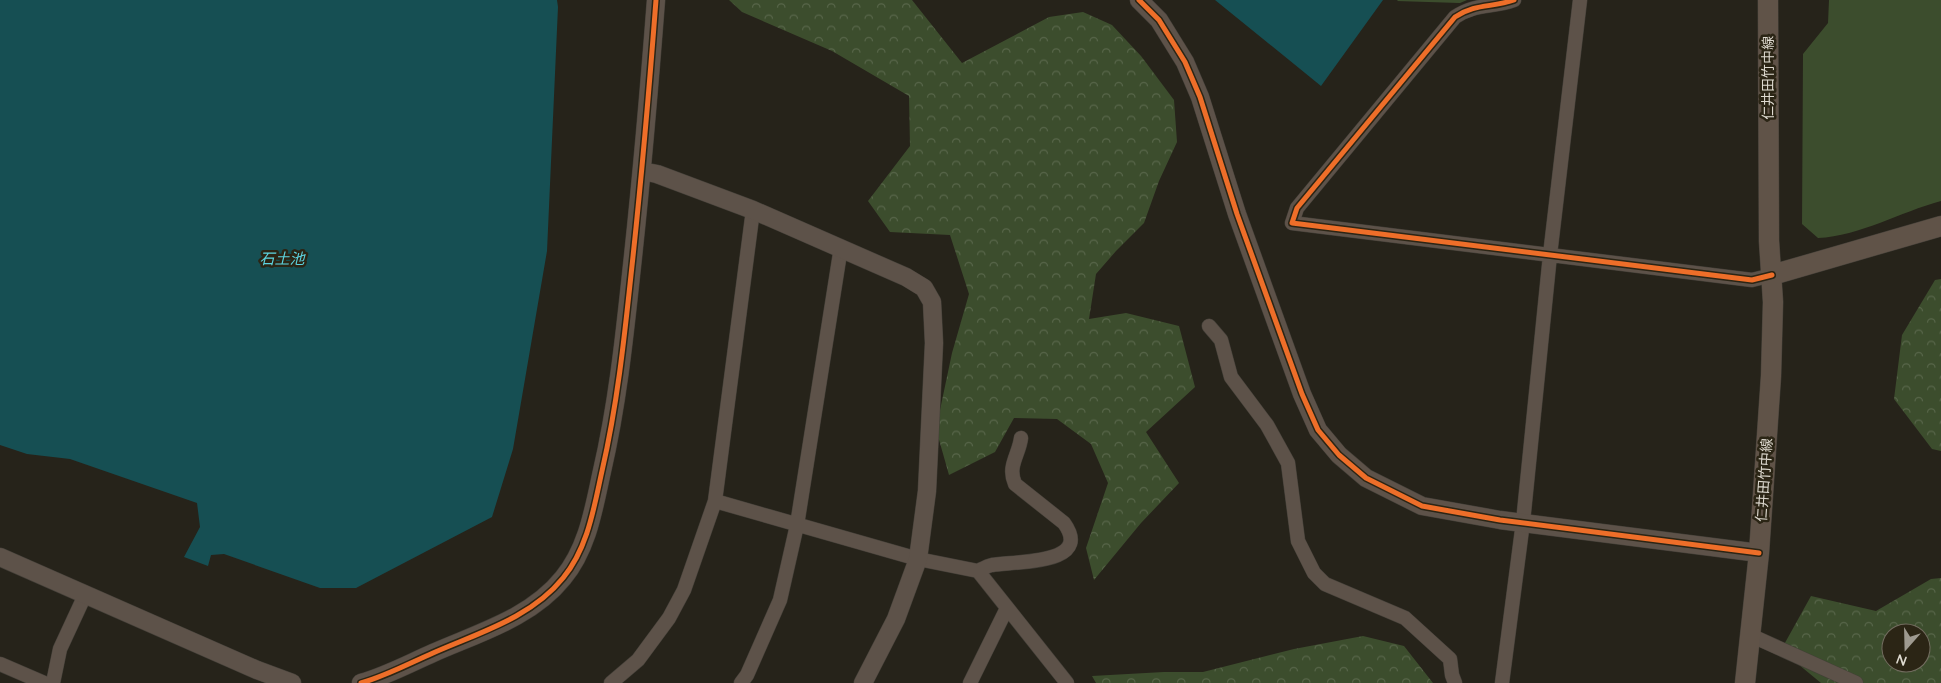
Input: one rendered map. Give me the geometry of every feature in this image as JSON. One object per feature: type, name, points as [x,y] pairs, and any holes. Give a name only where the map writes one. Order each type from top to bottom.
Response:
[{"type":"main road","name":"仁井田竹中線","points":[[1744,683],[1759,553],[1771,376],[1772,275],[1769,241],[1768,0]]},
{"type":"main road","points":[[1772,275],[1941,226]]},
{"type":"street","points":[[360,683],[397,678],[417,660],[510,620],[530,608],[549,594],[574,561],[586,537],[611,432],[624,342],[642,171],[656,0]]},
{"type":"street","points":[[1139,0],[1159,20],[1185,62],[1200,97],[1243,232],[1302,394],[1318,430],[1339,455],[1366,478],[1422,506],[1444,511],[1759,553]]},
{"type":"street","points":[[1514,0],[1501,5],[1479,6],[1466,10],[1455,17],[1297,208],[1292,223],[1752,280],[1772,275]]},
{"type":"street","points":[[1502,683],[1523,522],[1550,255],[1580,0]]},
{"type":"street","points":[[642,171],[657,174],[753,210],[841,247],[906,277],[924,288],[932,302],[934,343],[927,491],[918,559],[896,619],[863,683]]},
{"type":"street","points":[[611,683],[638,660],[669,618],[684,590],[715,501],[753,210]]},
{"type":"street","points":[[741,683],[747,674],[780,600],[797,524],[841,247]]},
{"type":"street","points":[[1209,326],[1221,340],[1231,377],[1268,425],[1288,463],[1298,541],[1314,573],[1324,584],[1405,618],[1450,659],[1455,683]]},
{"type":"street","points":[[715,501],[918,559],[978,571],[990,565],[1037,560],[1060,554],[1067,550],[1072,538],[1064,522],[1015,484],[1011,475],[1013,462],[1020,448],[1021,438]]},
{"type":"street","points":[[0,557],[85,596],[257,670],[292,683]]},
{"type":"street","points":[[978,571],[1067,683]]},
{"type":"street","points":[[53,683],[60,650],[85,596]]},
{"type":"street","points":[[970,683],[1007,608]]},
{"type":"street","points":[[1750,635],[1856,683]]},
{"type":"street","points":[[0,664],[44,683]]},
{"type":"green space","points":[[729,0],[912,0],[962,63],[1049,17],[1083,12],[1112,25],[1141,56],[1174,100],[1177,142],[1159,181],[1144,223],[1096,274],[1089,319],[1126,313],[1179,326],[1195,387],[1146,432],[1179,483],[1141,523],[1094,580],[1086,548],[1108,483],[1091,444],[1057,419],[1014,418],[995,452],[949,475],[936,429],[952,353],[969,294],[950,235],[890,232],[868,201],[910,146],[909,96],[832,51],[742,12]]},
{"type":"green space","points":[[1398,0],[1467,0],[1460,3]]},
{"type":"green space","points":[[1829,0],[1941,0],[1941,201],[1849,233],[1818,238],[1802,224],[1803,54],[1828,23]]},
{"type":"green space","points":[[1941,279],[1941,451],[1932,449],[1894,399],[1902,335],[1935,280]]},
{"type":"green space","points":[[1941,578],[1941,683],[1821,683],[1781,650],[1811,596],[1876,611],[1931,579]]},
{"type":"green space","points":[[1363,636],[1404,646],[1433,683],[1096,683],[1092,676],[1203,672],[1294,649]]},
{"type":"water","name":"石土池","points":[[0,0],[557,0],[547,251],[513,449],[492,517],[356,588],[320,588],[224,554],[211,555],[208,566],[184,557],[200,527],[197,503],[70,459],[27,454],[0,445]]},
{"type":"water","points":[[1215,0],[1383,0],[1321,86]]},
{"type":"cycle path","points":[[361,683],[379,677],[520,614],[550,592],[563,578],[579,554],[589,527],[596,499],[620,373],[638,207],[656,0]]},
{"type":"cycle path","points":[[1139,0],[1159,20],[1185,62],[1200,97],[1237,214],[1302,394],[1318,430],[1339,455],[1366,478],[1422,506],[1500,520],[1759,553]]},
{"type":"cycle path","points":[[1514,0],[1470,10],[1455,17],[1297,208],[1292,223],[1752,280],[1772,275]]}]
